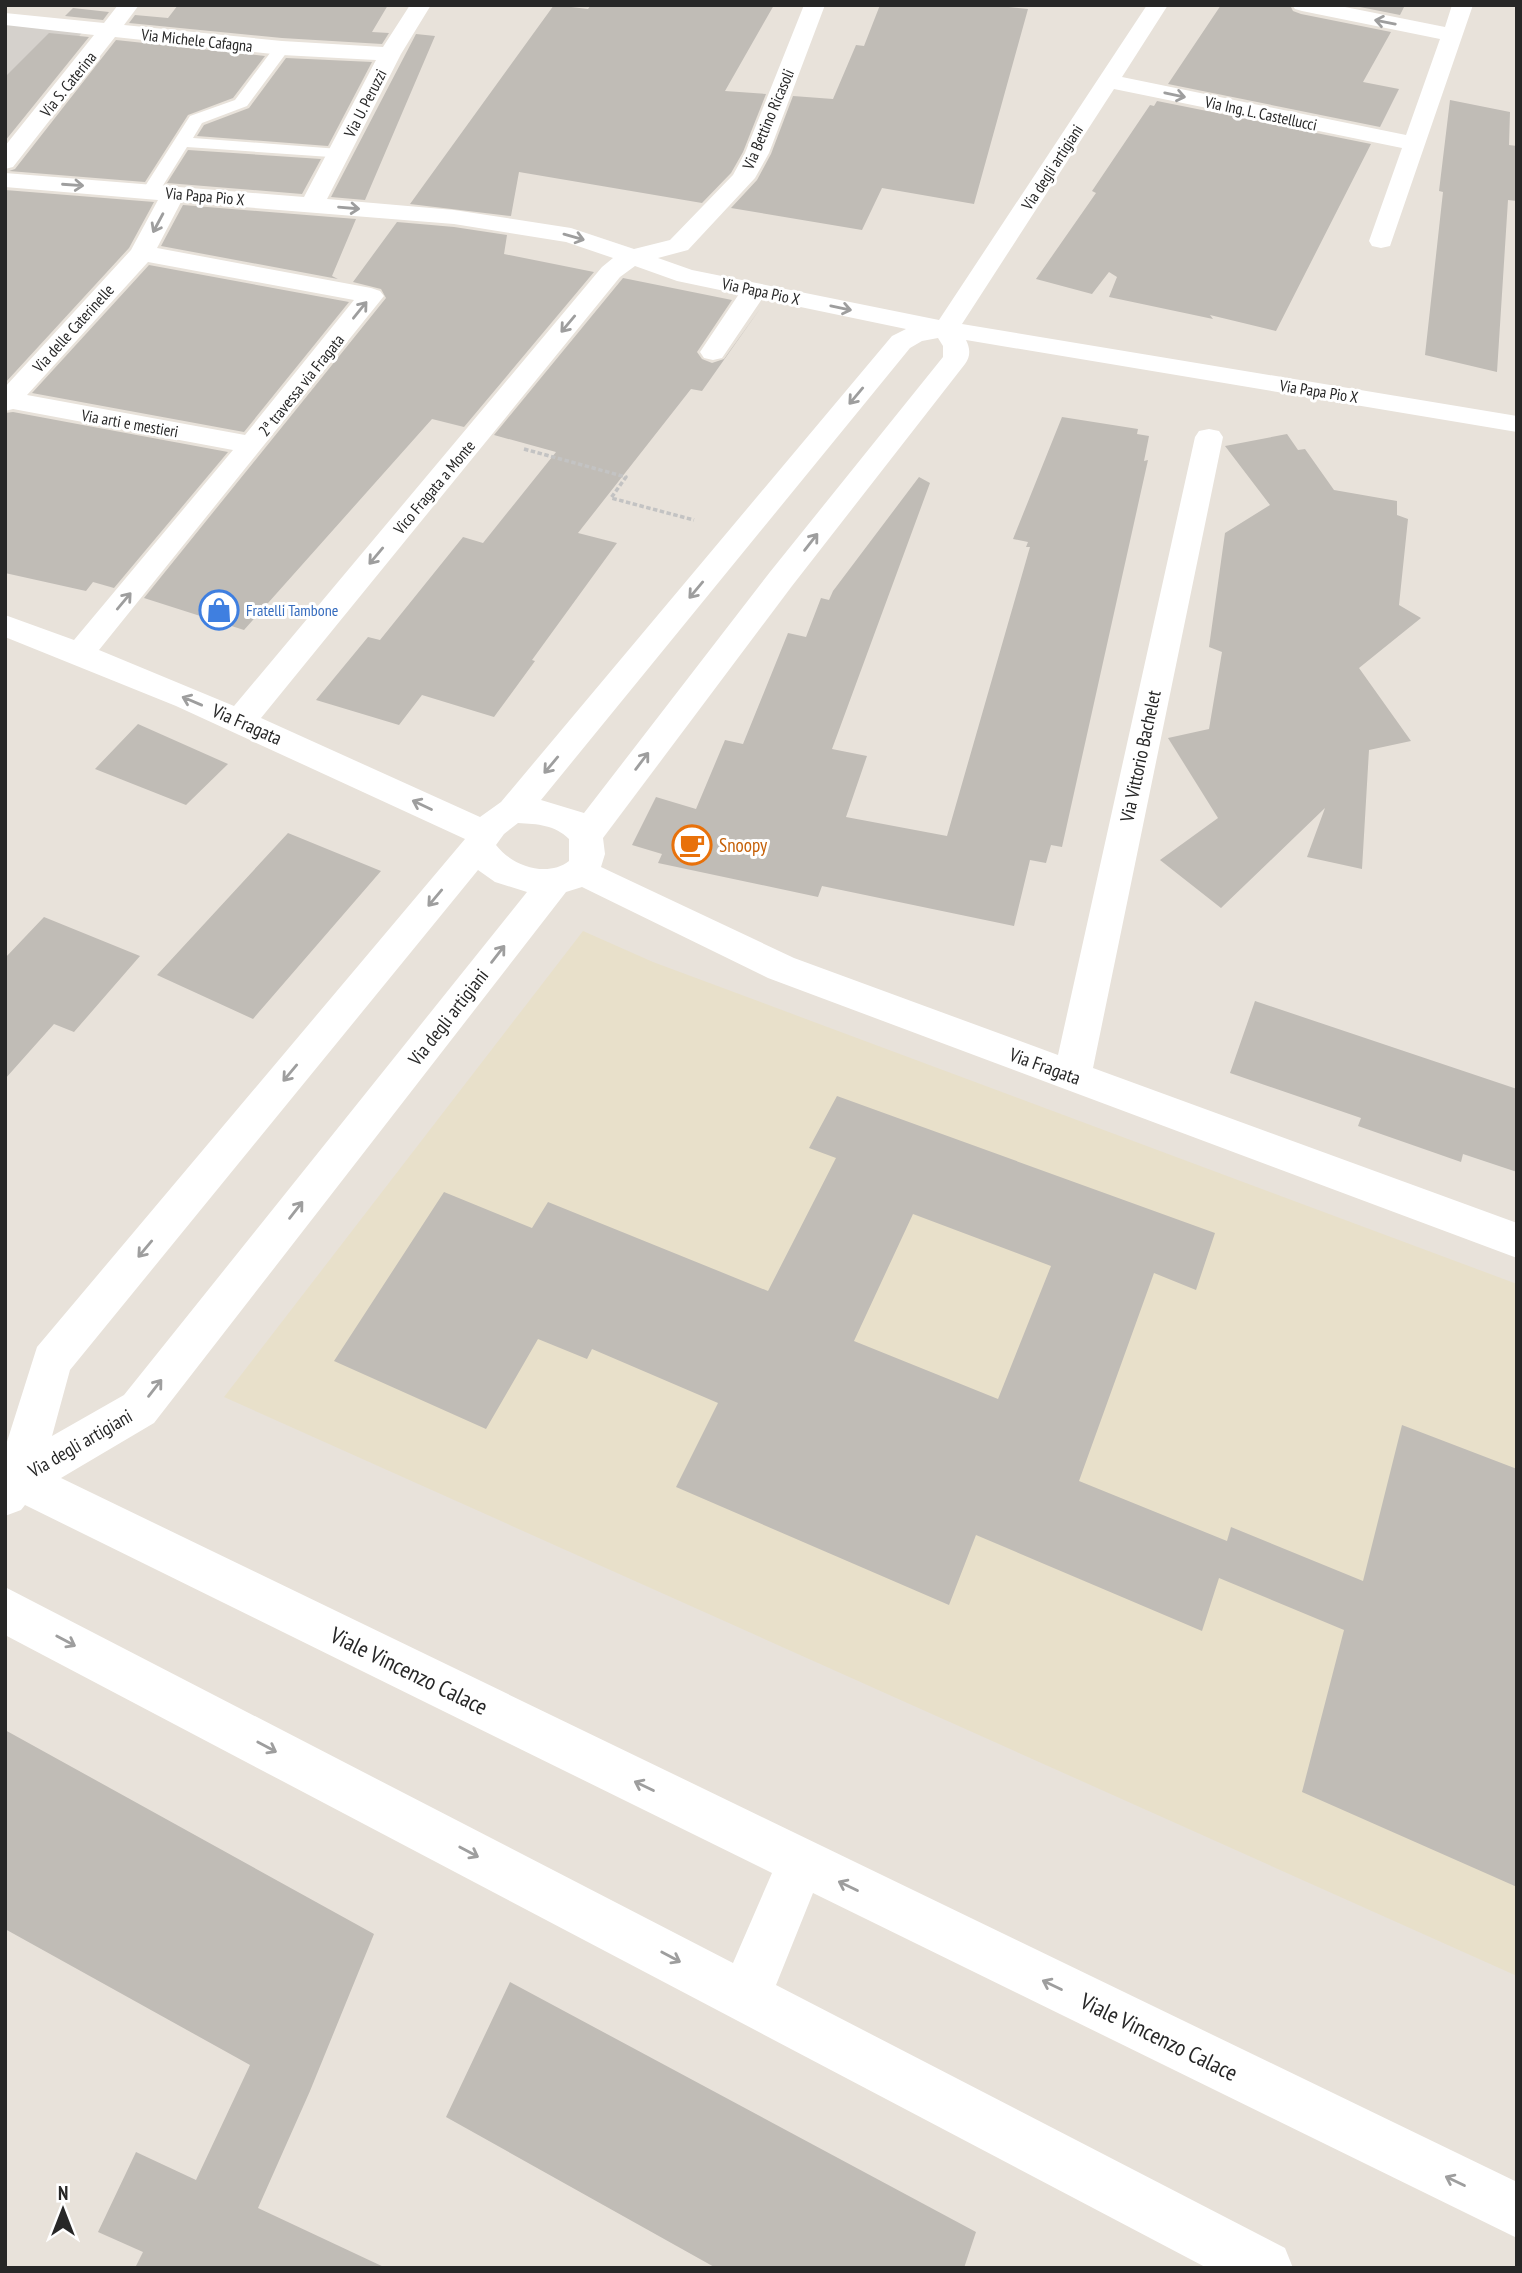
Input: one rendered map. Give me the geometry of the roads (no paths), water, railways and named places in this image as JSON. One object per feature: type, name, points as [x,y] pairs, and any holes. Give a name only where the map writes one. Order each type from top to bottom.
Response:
[{"type":"street","name":"Via S. Caterina","points":[[5,162],[129,5]]},
{"type":"street","name":"Via U. Peruzzi","points":[[313,204],[390,54],[421,5]]},
{"type":"street","name":"Via Bettino Ricasoli","points":[[631,257],[679,245],[743,178],[757,153],[815,5]]},
{"type":"street","name":"Via degli artigiani","points":[[946,329],[1158,5]]},
{"type":"street","points":[[1302,5],[1452,35]]},
{"type":"street","points":[[1381,241],[1462,5]]},
{"type":"street","name":"Via Michele Cafagna","points":[[5,19],[282,48],[390,54]]},
{"type":"street","name":"Via Ing. L. Castellucci","points":[[1108,81],[1414,144]]},
{"type":"street","name":"Via Papa Pio X","points":[[5,180],[454,217],[571,235],[686,276],[946,329],[1517,424]]},
{"type":"street","name":"Via delle Caterinelle","points":[[6,401],[142,253],[162,192]]},
{"type":"street","name":"2ª travessa via Fragata","points":[[80,653],[372,296],[142,253]]},
{"type":"street","name":"Vico Fragata a Monte","points":[[240,721],[611,272],[631,257]]},
{"type":"street","points":[[713,352],[755,290]]},
{"type":"street","points":[[946,329],[915,334],[901,342],[741,533],[751,569],[586,835],[588,860],[567,878],[537,881],[498,867],[488,860],[481,839],[499,817],[513,811],[751,569],[956,358],[956,346],[946,329]]},
{"type":"street","name":"Via arti e mestieri","points":[[6,401],[252,445]]},
{"type":"street","name":"Via Vittorio Bachelet","points":[[1072,1076],[1209,437]]},
{"type":"street","name":"Via Fragata","points":[[5,625],[80,653],[240,721],[481,839]]},
{"type":"street","points":[[513,811],[534,811],[558,816],[574,823],[586,835]]},
{"type":"street","name":"Via degli artigiani","points":[[9,1482],[52,1361],[481,839]]},
{"type":"street","name":"Via degli artigiani","points":[[9,1482],[139,1409],[567,878]]},
{"type":"street","name":"Via Fragata","points":[[567,878],[781,968],[1517,1241]]},
{"type":"street","name":"Viale Vincenzo Calace","points":[[9,1482],[1517,2211]]},
{"type":"street","points":[[5,1610],[1265,2268]]},
{"type":"street","points":[[746,1996],[801,1863]]},
{"type":"lane","points":[[162,192],[182,142],[195,120],[241,103],[282,48]]},
{"type":"lane","points":[[182,142],[339,154]]},
{"type":"place","name":"Fratelli Tambone","points":[[219,610]]},
{"type":"place","name":"Snoopy","points":[[692,845]]}]
